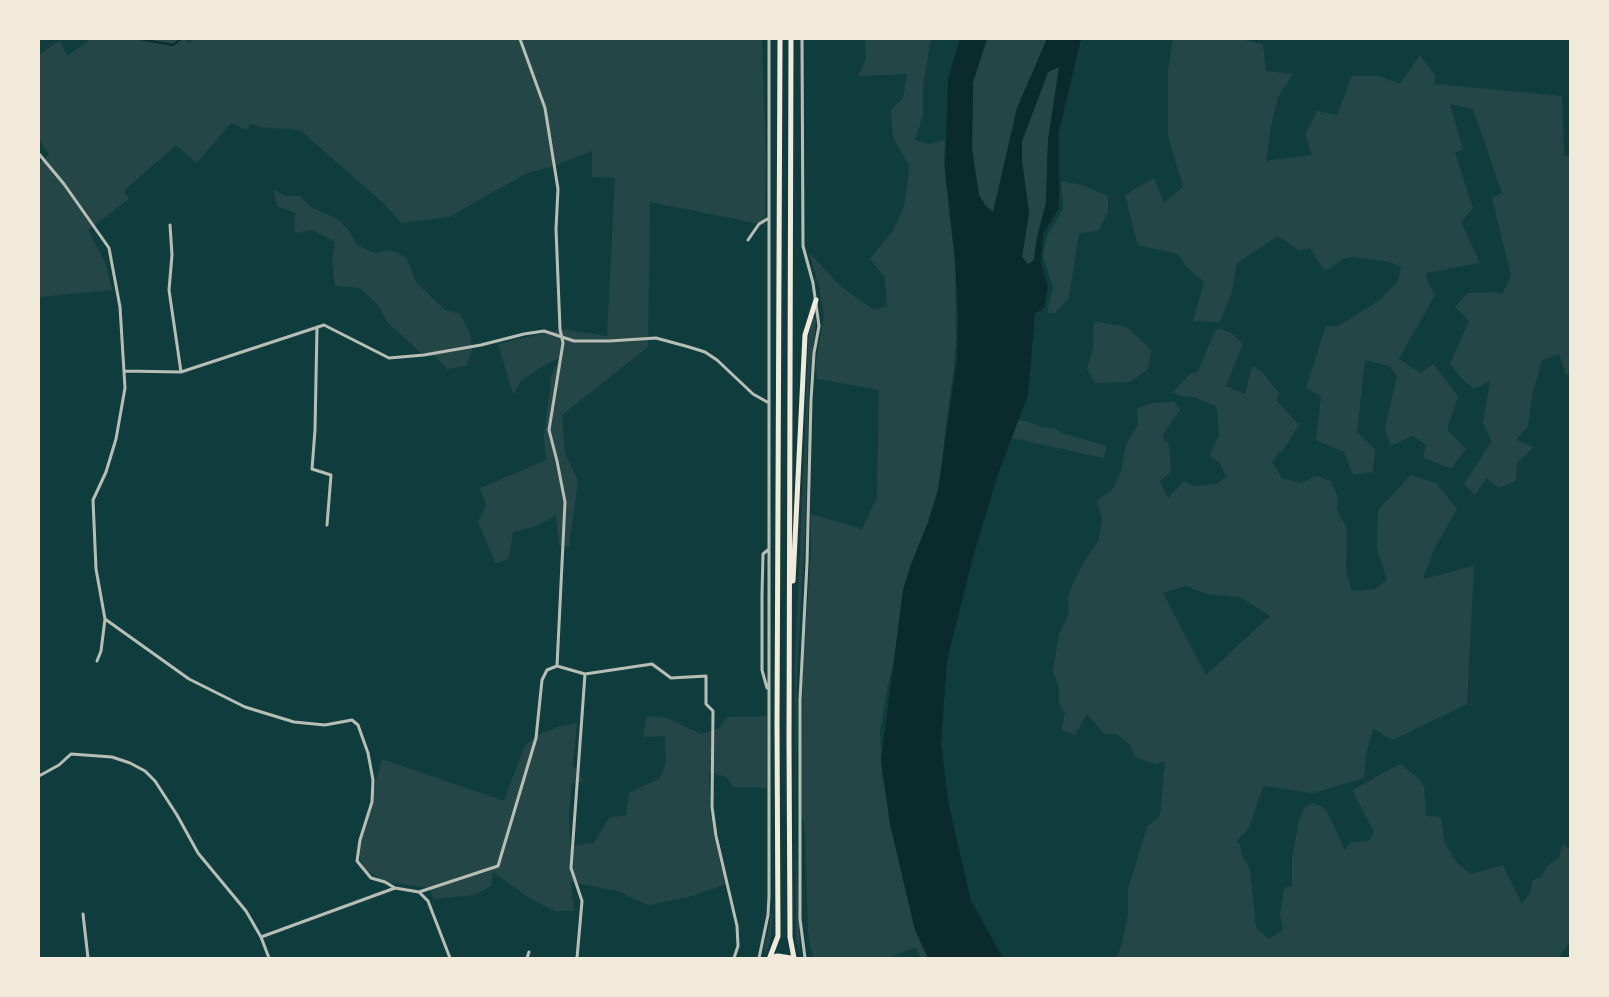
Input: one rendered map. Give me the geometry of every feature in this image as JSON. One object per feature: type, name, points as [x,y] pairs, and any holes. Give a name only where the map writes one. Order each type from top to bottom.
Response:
[{"type":"highway","points":[[769,958],[778,936],[780,39]]},
{"type":"highway","points":[[769,958],[778,956],[793,958],[790,926],[791,39]]},
{"type":"highway","points":[[790,631],[805,335],[816,300]]},
{"type":"street","points":[[520,39],[545,108],[558,189],[556,229],[563,343],[549,430],[565,502],[557,666]]},
{"type":"street","points":[[759,958],[765,936],[768,905],[769,39]]},
{"type":"street","points":[[802,39],[803,246],[816,300],[819,326],[813,365],[800,700],[800,919],[805,958]]},
{"type":"street","points":[[39,154],[64,184],[109,248],[120,307],[125,388],[116,439],[106,472],[93,500],[96,569],[105,619],[101,651],[97,661]]},
{"type":"street","points":[[748,240],[759,224],[769,218]]},
{"type":"street","points":[[170,225],[172,255],[168,290],[181,372]]},
{"type":"street","points":[[124,371],[181,372],[324,325],[389,358],[424,355],[544,331],[573,341],[656,338],[705,352],[717,360],[753,394],[769,403]]},
{"type":"street","points":[[317,327],[312,469],[331,475],[327,525]]},
{"type":"street","points":[[105,619],[189,679],[245,706],[294,722],[325,725],[352,720],[358,726],[368,753],[373,780],[372,802],[360,840],[357,861],[370,878],[385,882],[394,888],[419,892],[498,867],[536,738],[542,680],[547,670],[557,666],[585,674],[652,664],[671,678],[706,676],[706,704],[713,711],[712,807],[716,836],[737,926],[738,946],[734,958]]},
{"type":"street","points":[[577,958],[582,901],[571,868],[585,674]]},
{"type":"street","points":[[39,776],[59,765],[70,754],[112,757],[144,771],[155,781],[172,807],[198,854],[246,911],[261,937],[269,958]]},
{"type":"street","points":[[261,937],[394,888]]},
{"type":"street","points":[[419,892],[428,901],[450,958]]},
{"type":"street","points":[[83,914],[88,958]]},
{"type":"street","points":[[527,958],[529,952]]},
{"type":"shaded area","points":[[91,39],[184,39],[189,43],[194,39],[762,39],[766,159],[765,225],[650,202],[648,347],[562,415],[565,453],[578,481],[569,547],[559,545],[556,515],[536,526],[513,532],[509,558],[496,564],[478,522],[486,505],[480,488],[546,460],[544,436],[550,379],[559,358],[521,381],[513,394],[498,344],[562,329],[607,336],[615,178],[592,177],[592,151],[551,167],[527,173],[449,217],[401,223],[383,203],[300,130],[260,127],[251,124],[246,130],[231,123],[197,163],[176,145],[124,191],[129,199],[88,230],[105,262],[112,290],[39,297],[39,164],[49,155],[39,139],[39,55],[60,40],[67,56]]},
{"type":"shaded area","points":[[865,39],[931,39],[923,85],[923,115],[915,140],[928,144],[945,140],[944,165],[955,264],[954,367],[939,492],[919,560],[887,689],[880,732],[882,775],[906,893],[921,932],[937,958],[921,958],[915,947],[889,958],[814,958],[808,932],[805,833],[802,815],[802,743],[803,666],[811,552],[811,514],[862,529],[877,497],[879,390],[817,379],[816,361],[824,316],[809,252],[839,285],[874,310],[887,306],[885,278],[870,259],[892,232],[904,207],[909,165],[893,138],[891,110],[903,98],[907,74],[858,76],[866,60]]},
{"type":"shaded area","points":[[960,39],[987,39],[973,82],[972,149],[979,195],[993,212],[1017,108],[1047,39],[1081,39],[1059,131],[1059,208],[1043,234],[1041,263],[1048,287],[1044,308],[1035,313],[1028,395],[999,471],[973,557],[947,660],[941,744],[949,806],[971,901],[1003,958],[928,958],[915,930],[890,824],[881,760],[903,590],[938,490],[957,358],[958,315],[955,258],[945,169],[948,79]],"holes":[[[1059,67],[1048,140],[1046,203],[1037,237],[1034,260],[1028,264],[1022,257],[1029,213],[1022,161],[1022,141],[1048,72]]]},
{"type":"shaded area","points":[[987,39],[1047,39],[1017,108],[994,212],[978,195],[972,149],[973,82]]},
{"type":"shaded area","points":[[1173,39],[1241,39],[1263,44],[1266,71],[1293,74],[1278,97],[1266,161],[1312,155],[1305,134],[1317,111],[1337,115],[1352,76],[1379,76],[1400,84],[1420,55],[1435,75],[1435,84],[1562,96],[1564,155],[1570,157],[1570,373],[1566,375],[1559,354],[1542,360],[1533,391],[1528,426],[1516,440],[1534,447],[1517,463],[1516,481],[1498,488],[1487,478],[1475,495],[1464,484],[1492,441],[1483,423],[1490,381],[1474,389],[1450,364],[1469,321],[1455,307],[1468,293],[1502,294],[1511,276],[1492,198],[1502,193],[1473,109],[1450,104],[1463,149],[1455,153],[1473,208],[1461,222],[1480,263],[1426,273],[1435,295],[1399,359],[1421,373],[1433,364],[1458,396],[1447,429],[1466,449],[1451,469],[1423,457],[1426,445],[1413,436],[1390,446],[1385,428],[1397,376],[1389,366],[1365,360],[1357,432],[1375,449],[1373,472],[1353,475],[1344,452],[1316,440],[1321,396],[1306,388],[1326,326],[1338,326],[1380,300],[1398,281],[1401,267],[1390,262],[1354,257],[1343,259],[1324,270],[1310,248],[1300,251],[1278,236],[1237,263],[1232,292],[1220,322],[1193,321],[1204,282],[1187,268],[1178,254],[1138,245],[1125,195],[1154,178],[1164,202],[1183,187],[1168,136],[1168,71]]},
{"type":"shaded area","points":[[1060,66],[1048,140],[1046,203],[1037,237],[1034,260],[1028,265],[1022,257],[1029,213],[1022,161],[1022,141],[1048,72]]},
{"type":"shaded area","points":[[1061,181],[1082,185],[1108,196],[1108,212],[1098,231],[1079,233],[1069,298],[1055,313],[1047,313],[1053,287],[1043,256],[1047,236],[1063,209]]},
{"type":"shaded area","points":[[273,189],[286,196],[300,196],[311,207],[337,219],[348,229],[357,245],[375,253],[390,250],[406,257],[416,282],[445,310],[460,314],[470,333],[472,351],[466,366],[447,369],[436,357],[422,354],[389,324],[377,304],[360,288],[335,286],[332,260],[335,242],[312,230],[295,233],[295,213],[277,206]]},
{"type":"shaded area","points":[[813,316],[816,321],[809,385],[805,534],[797,671],[796,843],[800,951],[796,940],[795,661],[808,339]]},
{"type":"shaded area","points":[[1094,321],[1127,327],[1151,350],[1148,369],[1130,382],[1095,383],[1087,369],[1093,349]]},
{"type":"shaded area","points":[[1216,330],[1230,332],[1243,344],[1226,386],[1245,394],[1252,366],[1260,370],[1280,394],[1276,400],[1299,425],[1281,453],[1277,453],[1272,462],[1282,478],[1300,483],[1317,476],[1331,481],[1338,498],[1337,510],[1347,528],[1346,567],[1351,590],[1375,589],[1387,580],[1377,549],[1378,510],[1411,475],[1436,483],[1457,509],[1434,549],[1423,579],[1474,566],[1467,704],[1393,740],[1373,729],[1366,755],[1364,778],[1313,793],[1263,786],[1249,828],[1236,842],[1240,844],[1242,856],[1250,869],[1256,928],[1269,939],[1283,930],[1280,914],[1284,888],[1292,886],[1292,858],[1299,821],[1304,808],[1313,803],[1325,808],[1345,850],[1351,842],[1369,841],[1374,832],[1352,790],[1400,764],[1416,776],[1424,786],[1426,816],[1441,817],[1444,841],[1457,863],[1471,874],[1503,865],[1522,904],[1531,891],[1532,880],[1541,877],[1547,866],[1559,858],[1563,844],[1570,850],[1570,941],[1559,958],[1116,958],[1122,944],[1128,913],[1128,889],[1147,827],[1160,816],[1165,761],[1154,764],[1135,757],[1130,745],[1117,734],[1104,734],[1087,714],[1075,735],[1061,730],[1065,714],[1059,703],[1059,688],[1053,671],[1059,634],[1069,614],[1068,598],[1073,583],[1099,540],[1102,520],[1097,500],[1112,490],[1121,472],[1126,444],[1138,425],[1137,408],[1153,403],[1174,402],[1180,410],[1163,434],[1164,440],[1169,444],[1171,472],[1160,481],[1168,498],[1184,481],[1194,486],[1217,484],[1226,477],[1220,463],[1209,456],[1219,436],[1217,407],[1195,397],[1181,396],[1173,392],[1191,373],[1197,373]],"holes":[[[1186,586],[1207,594],[1240,597],[1270,616],[1206,675],[1163,593]]]},
{"type":"shaded area","points":[[1018,420],[1041,427],[1055,428],[1062,433],[1107,446],[1104,458],[1012,438]]},
{"type":"shaded area","points":[[647,716],[667,718],[701,734],[720,728],[727,717],[767,716],[767,788],[734,787],[726,777],[709,772],[710,813],[727,884],[689,897],[648,905],[618,891],[571,882],[574,911],[556,911],[529,898],[493,872],[491,886],[475,895],[433,899],[430,888],[386,882],[365,870],[357,851],[382,759],[504,801],[524,747],[537,735],[577,723],[573,766],[584,781],[572,784],[569,814],[570,846],[594,843],[609,818],[626,815],[629,793],[660,778],[666,763],[665,736],[643,737]]},
{"type":"shaded area","points":[[771,915],[773,915],[770,942],[766,952],[764,951]]},
{"type":"waterway","points":[[139,39],[173,45],[181,39]]}]
